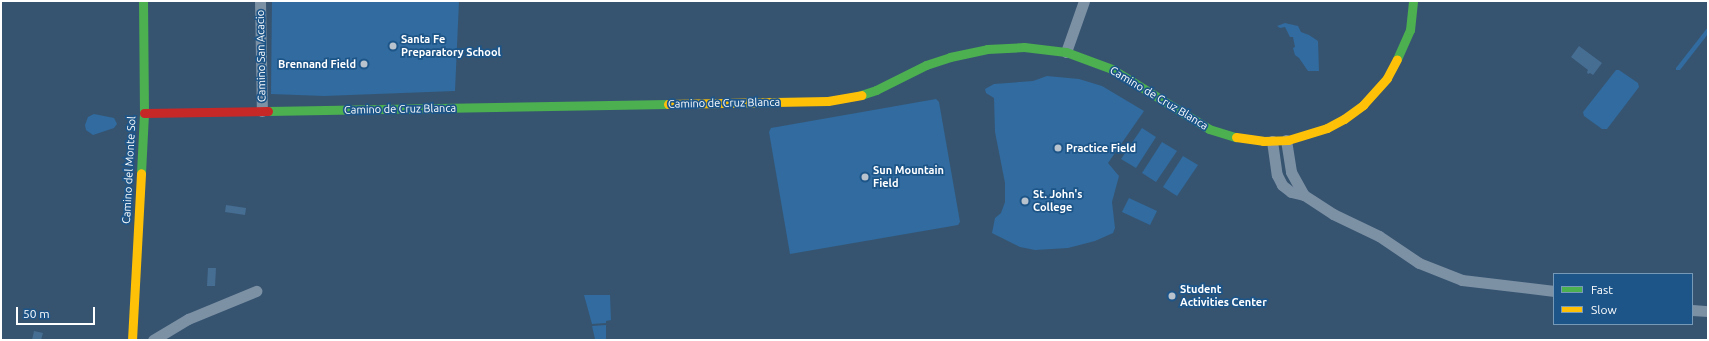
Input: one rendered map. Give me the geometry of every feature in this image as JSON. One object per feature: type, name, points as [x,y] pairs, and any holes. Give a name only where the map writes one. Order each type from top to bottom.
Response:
[{"type":"street","name":"Camino del Monte Sol","points":[[132,340],[144,113],[143,1]]},
{"type":"street","name":"Camino San Acacio","points":[[260,1],[262,111]]},
{"type":"street","points":[[1066,52],[1084,1]]},
{"type":"street","points":[[1413,1],[1410,30],[1387,78],[1363,105],[1344,119],[1327,128],[1279,140],[1277,175],[1282,185],[1291,192],[1304,196],[1333,214],[1379,236],[1419,263],[1443,274],[1462,280],[1553,291]]},
{"type":"street","name":"Camino de Cruz Blanca","points":[[144,113],[828,101],[859,96],[876,90],[926,66],[969,52],[1006,47],[1040,48],[1066,52],[1112,68],[1209,129],[1238,138],[1279,140]]},
{"type":"street","points":[[153,340],[188,319],[256,291]]},
{"type":"street","points":[[1693,310],[1708,311]]},
{"type":"shaded area","name":"Brennand Field","points":[[272,1],[459,1],[455,91],[324,96],[271,94]]},
{"type":"shaded area","points":[[1285,23],[1298,26],[1301,32],[1318,41],[1319,71],[1308,71],[1299,58],[1295,55],[1293,48],[1295,47],[1293,37],[1290,37],[1285,27],[1280,28],[1277,26]]},
{"type":"shaded area","points":[[1708,27],[1708,34],[1680,70],[1676,70],[1676,68]]},
{"type":"shaded area","points":[[1579,46],[1602,63],[1593,75],[1590,73],[1588,74],[1588,70],[1571,57]]},
{"type":"shaded area","points":[[1616,70],[1619,70],[1638,83],[1639,87],[1607,129],[1602,129],[1584,116],[1583,112]]},
{"type":"shaded area","name":"Practice Field","points":[[1047,76],[1079,79],[1102,86],[1144,111],[1108,163],[1119,176],[1112,202],[1115,228],[1113,233],[1095,241],[1068,248],[1035,250],[1020,247],[992,233],[995,218],[1001,213],[1005,202],[1005,183],[995,132],[994,98],[986,93],[985,89],[994,84],[1033,81]]},
{"type":"shaded area","name":"Sun Mountain Field","points":[[936,99],[939,102],[960,222],[958,225],[790,254],[769,132],[771,128]]},
{"type":"shaded area","points":[[94,114],[114,118],[117,124],[114,128],[93,135],[86,130],[85,125],[88,117]]},
{"type":"shaded area","points":[[1142,128],[1156,137],[1136,168],[1121,159]]},
{"type":"shaded area","points":[[1162,142],[1177,151],[1156,182],[1142,173]]},
{"type":"shaded area","points":[[1183,156],[1198,165],[1177,196],[1163,187]]},
{"type":"shaded area","points":[[1129,198],[1157,211],[1150,225],[1122,212]]},
{"type":"shaded area","points":[[226,205],[246,208],[245,215],[225,212]]},
{"type":"shaded area","points":[[208,268],[216,268],[215,286],[207,286]]},
{"type":"shaded area","points":[[584,295],[610,295],[611,320],[606,321],[606,323],[592,324]]},
{"type":"shaded area","points":[[606,325],[606,339],[608,340],[595,339],[592,326]]},
{"type":"shaded area","points":[[34,331],[43,333],[41,340],[32,340]]},
{"type":"traffic: fast","points":[[141,173],[144,113],[143,1]]},
{"type":"traffic: fast","points":[[1397,59],[1410,30],[1413,1]]},
{"type":"traffic: fast","points":[[861,95],[876,90],[926,65],[950,57],[987,49],[1024,47],[1066,52],[1112,69],[1209,129],[1236,137]]},
{"type":"traffic: fast","points":[[268,111],[668,104]]},
{"type":"traffic: slow","points":[[1236,137],[1263,141],[1288,140],[1327,128],[1344,119],[1363,105],[1387,78],[1397,59]]},
{"type":"traffic: slow","points":[[668,104],[828,101],[861,95]]},
{"type":"traffic: slow","points":[[132,340],[141,173]]},
{"type":"traffic: jam","points":[[144,113],[268,111]]},
{"type":"place","name":"Santa Fe Preparatory School","points":[[393,46]]},
{"type":"place","name":"Brennand Field","points":[[364,64]]},
{"type":"place","name":"Practice Field","points":[[1058,148]]},
{"type":"place","name":"Sun Mountain Field","points":[[865,177]]},
{"type":"place","name":"St. John's College","points":[[1025,201]]},
{"type":"place","name":"Student Activities Center","points":[[1172,296]]}]
